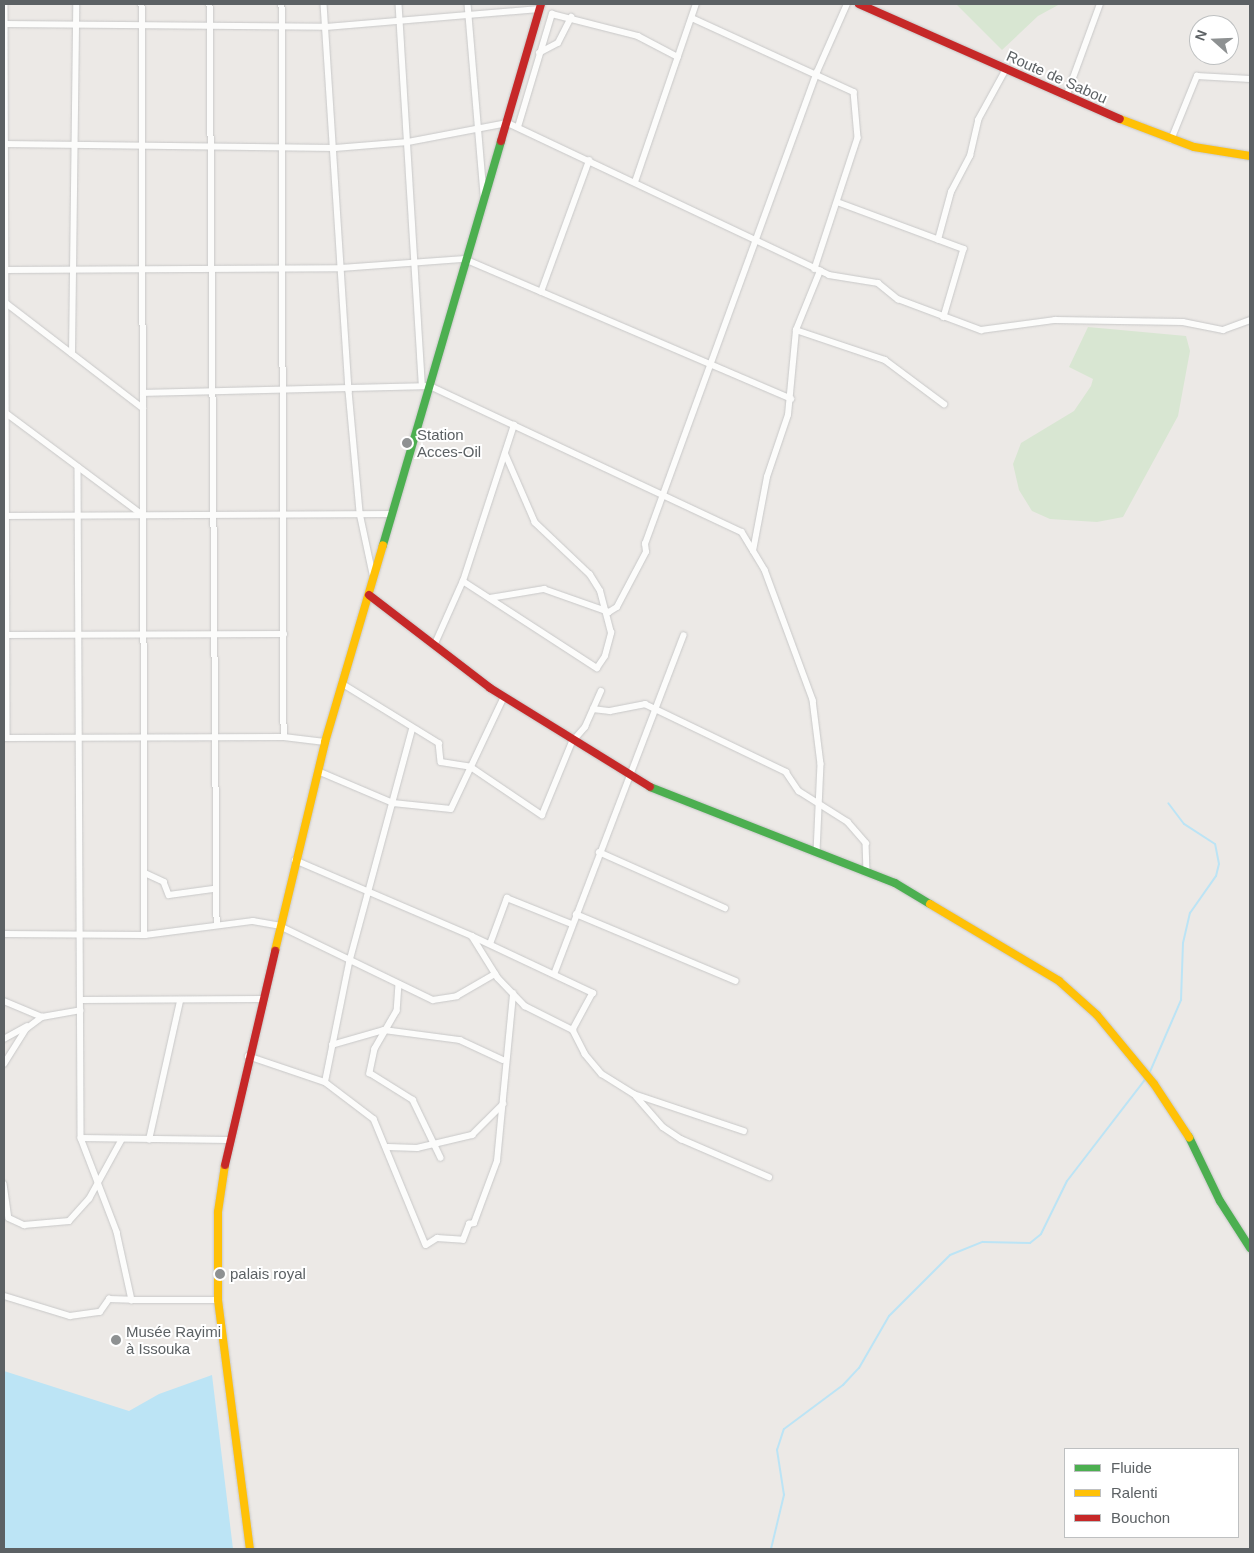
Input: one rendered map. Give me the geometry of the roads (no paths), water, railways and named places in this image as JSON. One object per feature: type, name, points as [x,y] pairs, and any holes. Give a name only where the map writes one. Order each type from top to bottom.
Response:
[{"type":"street","points":[[5,4],[6,738],[284,737],[325,742]]},
{"type":"street","points":[[72,354],[76,4]]},
{"type":"street","points":[[142,4],[145,935]]},
{"type":"street","points":[[210,4],[214,737],[213,889],[217,925]]},
{"type":"street","points":[[282,4],[284,737]]},
{"type":"street","points":[[324,4],[335,148],[349,391],[360,513],[374,576]]},
{"type":"street","points":[[399,4],[426,385]]},
{"type":"street","points":[[468,4],[480,131],[484,198]]},
{"type":"street","points":[[635,182],[696,4]]},
{"type":"street","points":[[609,612],[617,607],[641,563],[663,495],[759,239],[817,72],[847,4]]},
{"type":"street","name":"Route de Sabou","points":[[859,4],[1066,97],[1171,140],[1250,156]]},
{"type":"street","points":[[1066,97],[1100,4]]},
{"type":"street","points":[[4,24],[326,27],[536,6],[508,123],[426,385],[392,514],[325,742],[229,1140],[218,1212],[218,1300],[250,1549]]},
{"type":"street","points":[[518,128],[552,14],[571,17],[638,36],[678,57]]},
{"type":"street","points":[[539,54],[558,43],[571,17]]},
{"type":"street","points":[[692,18],[817,72],[854,92],[858,138],[840,203],[796,330],[791,399],[757,518],[753,551]]},
{"type":"street","points":[[938,240],[951,192],[970,156],[978,120],[1006,69]]},
{"type":"street","points":[[1171,140],[1197,76],[1250,79]]},
{"type":"street","points":[[5,144],[335,148],[408,142],[480,131],[508,123],[759,239],[818,270],[878,283],[898,299],[981,330],[1055,320],[1183,322],[1223,330],[1250,320]]},
{"type":"street","points":[[541,292],[589,161]]},
{"type":"street","points":[[840,203],[964,249],[944,317]]},
{"type":"street","points":[[5,270],[341,268],[465,259],[791,399]]},
{"type":"street","points":[[6,303],[143,408]]},
{"type":"street","points":[[796,330],[885,360],[944,404]]},
{"type":"street","points":[[143,393],[349,391],[426,385],[742,532],[765,570],[813,700],[820,738],[820,806],[817,851]]},
{"type":"street","points":[[6,413],[143,515]]},
{"type":"street","points":[[434,646],[463,580],[514,425]]},
{"type":"street","points":[[463,580],[596,668],[611,633],[609,612],[590,575],[535,523],[505,454]]},
{"type":"street","points":[[78,467],[81,1138],[117,1232],[132,1300]]},
{"type":"street","points":[[5,516],[283,513],[392,514]]},
{"type":"street","points":[[490,598],[544,589],[609,612]]},
{"type":"street","points":[[369,595],[434,646],[504,697],[627,777],[717,817],[817,851],[867,871],[980,931],[1059,981],[1097,1015],[1154,1084],[1192,1142],[1220,1201],[1250,1248]]},
{"type":"street","points":[[7,635],[284,634]]},
{"type":"street","points":[[555,972],[627,777],[683,636]]},
{"type":"street","points":[[343,684],[412,730],[439,743],[441,762],[470,767],[542,814],[572,742],[586,727],[601,691]]},
{"type":"street","points":[[318,771],[393,803],[452,809],[504,697]]},
{"type":"street","points":[[593,709],[610,711],[646,704],[786,772],[800,791],[820,806],[848,822],[866,843],[867,871]]},
{"type":"street","points":[[325,1082],[349,963],[412,730]]},
{"type":"street","points":[[599,852],[725,908]]},
{"type":"street","points":[[295,860],[368,894],[555,972],[593,993],[573,1030]]},
{"type":"street","points":[[145,873],[164,882],[169,895],[213,889]]},
{"type":"street","points":[[490,944],[507,898],[572,924]]},
{"type":"street","points":[[576,914],[736,981]]},
{"type":"street","points":[[4,934],[145,935],[253,921],[280,926],[349,963],[433,1000],[457,996],[496,974]]},
{"type":"street","points":[[472,936],[496,974],[513,994],[546,1020],[573,1030],[585,1054],[602,1074],[634,1094],[675,1135],[769,1177]]},
{"type":"street","points":[[400,984],[398,1011],[388,1031],[375,1049],[370,1073],[413,1100],[435,1142],[441,1158]]},
{"type":"street","points":[[248,1056],[325,1082],[374,1119],[388,1147],[426,1245],[437,1238],[463,1240],[468,1224],[474,1223],[497,1162],[498,1124],[506,1100],[503,1060],[513,994]]},
{"type":"street","points":[[80,1000],[180,1001],[263,999]]},
{"type":"street","points":[[4,1001],[42,1017]]},
{"type":"street","points":[[149,1140],[180,1001]]},
{"type":"street","points":[[4,1039],[42,1017],[80,1010]]},
{"type":"street","points":[[4,1064],[26,1029],[42,1017]]},
{"type":"street","points":[[332,1045],[388,1031],[460,1040],[503,1060]]},
{"type":"street","points":[[634,1094],[744,1131]]},
{"type":"street","points":[[388,1147],[435,1142],[472,1135],[506,1100]]},
{"type":"street","points":[[81,1138],[229,1140]]},
{"type":"street","points":[[4,1184],[9,1218],[24,1225],[69,1221],[81,1212],[122,1139]]},
{"type":"street","points":[[4,1296],[70,1316],[100,1312],[109,1299],[218,1300]]},
{"type":"water","points":[[4,1371],[129,1411],[159,1394],[212,1375],[233,1549],[4,1549]]},
{"type":"waterway","points":[[1149,1074],[1181,1000],[1183,943],[1190,913],[1216,876],[1219,864],[1215,844],[1184,824],[1168,803]]},
{"type":"waterway","points":[[771,1549],[784,1495],[777,1450],[784,1429],[843,1385],[859,1368],[889,1316],[950,1255],[983,1242],[1030,1243],[1041,1234],[1067,1181],[1147,1077]]},
{"type":"place","name":"Station Acces-Oil","points":[[407,443]]},
{"type":"place","name":"palais royal","points":[[220,1274]]},
{"type":"place","name":"Musée Rayimi à Issouka","points":[[116,1340]]}]
